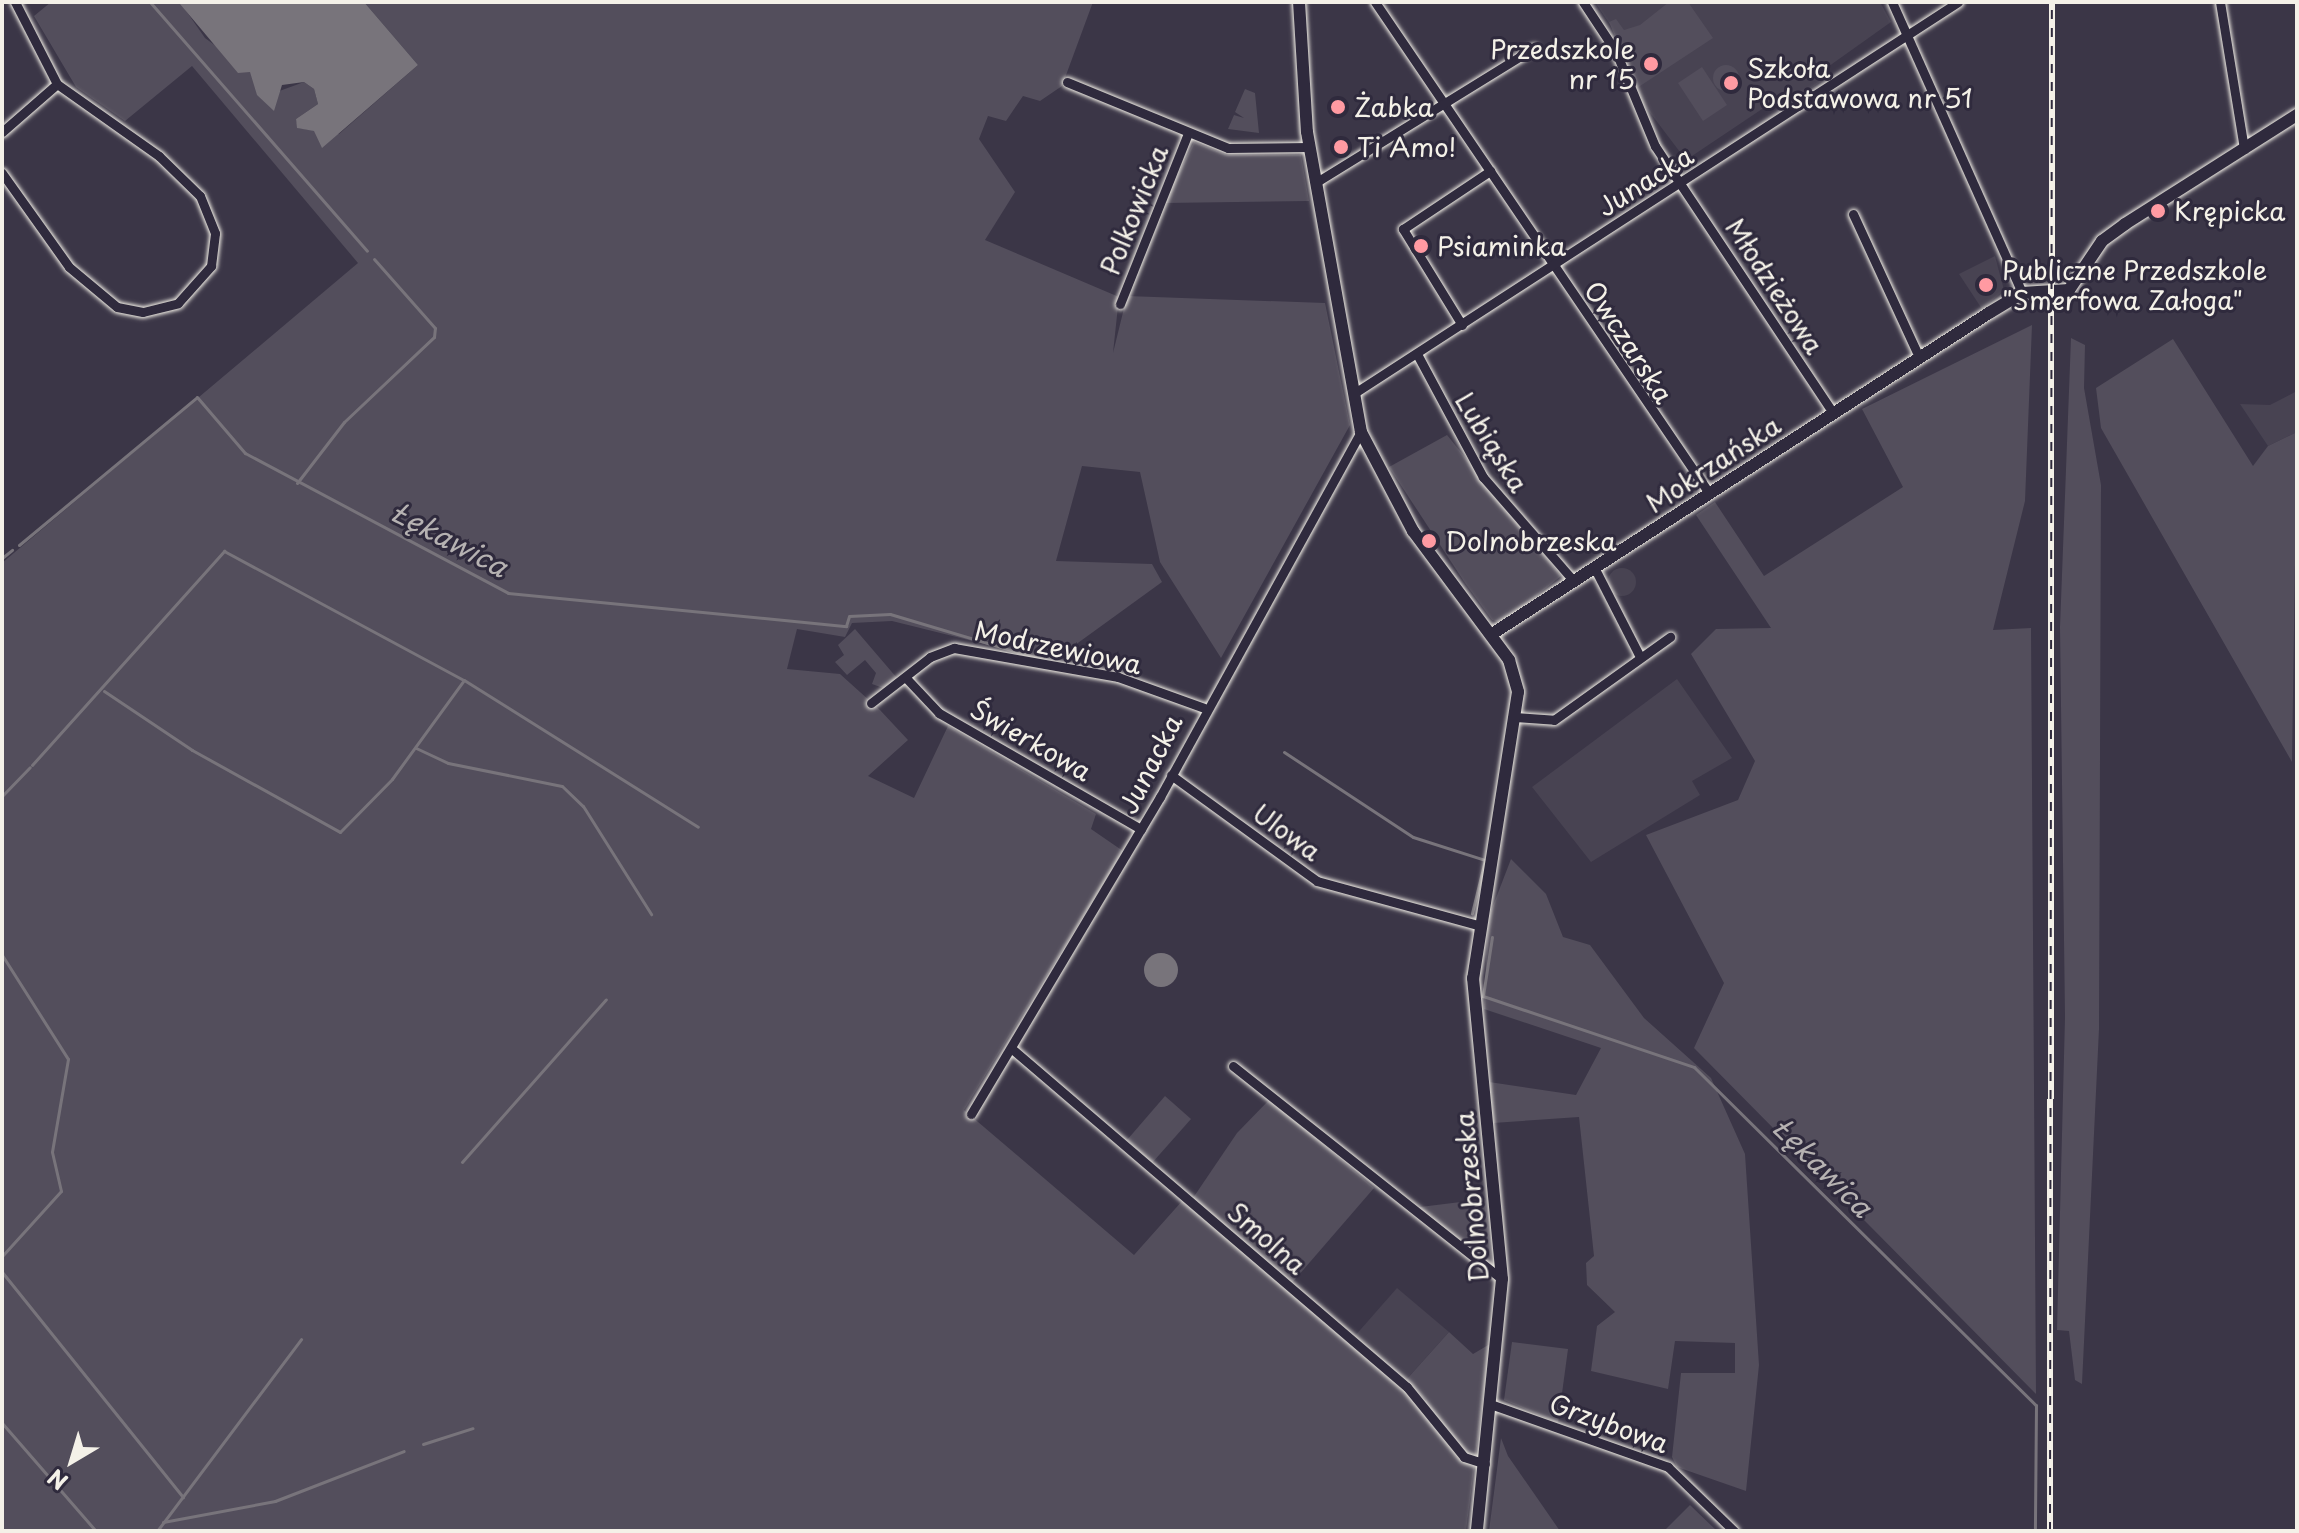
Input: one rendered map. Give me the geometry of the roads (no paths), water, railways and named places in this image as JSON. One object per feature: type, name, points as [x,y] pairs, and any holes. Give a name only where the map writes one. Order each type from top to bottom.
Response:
[{"type":"street","points":[[2,173],[58,253],[104,301],[153,312],[178,303],[202,281],[215,239],[200,196],[159,156],[57,84],[15,2]]},
{"type":"street","name":"Dolnobrzeska","points":[[1299,2],[1309,147],[1361,432],[1405,519],[1492,634],[1516,673],[1515,717],[1473,978],[1502,1279],[1493,1405],[1477,1531]]},
{"type":"street","name":"Owczarska","points":[[1375,2],[1709,493]]},
{"type":"street","name":"Młodzieżowa","points":[[1583,2],[1680,183],[1833,413]]},
{"type":"street","points":[[1892,2],[2022,293]]},
{"type":"street","name":"Junacka","points":[[1353,394],[1958,2]]},
{"type":"street","points":[[2220,2],[2244,149]]},
{"type":"street","points":[[1315,183],[1534,48]]},
{"type":"street","points":[[1067,82],[1228,148],[1309,147]]},
{"type":"street","points":[[2,132],[57,84]]},
{"type":"street","name":"Mokrzańska","points":[[1492,634],[2022,293],[2069,290],[2102,241],[2297,115]]},
{"type":"street","name":"Polkowicka","points":[[1120,304],[1188,133]]},
{"type":"street","points":[[1462,325],[1403,229],[1490,171]]},
{"type":"street","points":[[1853,214],[1919,357]]},
{"type":"street","name":"Lubiąska","points":[[1417,354],[1483,477],[1573,580]]},
{"type":"street","name":"Junacka","points":[[971,1114],[1141,829],[1204,708],[1361,432]]},
{"type":"street","points":[[1594,567],[1640,657]]},
{"type":"street","points":[[1515,717],[1554,720],[1670,637]]},
{"type":"street","name":"Modrzewiowa","points":[[871,703],[954,648],[1118,677],[1204,708]]},
{"type":"street","name":"Świerkowa","points":[[907,679],[939,713],[1141,829]]},
{"type":"street","name":"Ulowa","points":[[1171,775],[1317,881],[1481,926]]},
{"type":"street","name":"Smolna","points":[[1011,1048],[1407,1387],[1464,1457],[1485,1464]]},
{"type":"street","points":[[1233,1066],[1502,1279]]},
{"type":"street","name":"Grzybowa","points":[[1493,1405],[1668,1467],[1734,1531]]},
{"type":"waterway","points":[[150,2],[367,251]]},
{"type":"waterway","points":[[297,483],[344,422],[434,337],[435,328],[374,259]]},
{"type":"waterway","name":"Łękawica","points":[[19,545],[197,397],[245,453],[508,593],[846,626],[849,616],[890,614],[1048,661]]},
{"type":"waterway","name":"Łękawica","points":[[2,558],[12,550]]},
{"type":"waterway","points":[[32,765],[224,551],[464,680],[698,827]]},
{"type":"waterway","points":[[104,691],[192,750],[340,832],[392,779],[464,680]]},
{"type":"waterway","points":[[416,748],[448,763],[562,786],[583,806],[651,914]]},
{"type":"waterway","name":"Łękawica","points":[[1284,752],[1413,837],[1485,860],[1472,913]]},
{"type":"waterway","points":[[2,796],[30,767]]},
{"type":"waterway","name":"Łękawica","points":[[1492,937],[1483,996],[1694,1067],[2036,1405],[2035,1531]]},
{"type":"waterway","points":[[2,955],[68,1059],[52,1152],[61,1191],[2,1256]]},
{"type":"waterway","points":[[462,1162],[606,999]]},
{"type":"waterway","points":[[2,1272],[183,1497]]},
{"type":"waterway","points":[[157,1531],[301,1339]]},
{"type":"waterway","points":[[2,1423],[96,1531]]},
{"type":"waterway","points":[[423,1444],[473,1428]]},
{"type":"waterway","points":[[163,1522],[275,1501],[404,1451]]},
{"type":"railway","points":[[2050,1531],[2052,2]]},
{"type":"place","name":"Przedszkole nr 15","points":[[1651,64]]},
{"type":"place","name":"Szkoła Podstawowa nr 51","points":[[1731,83]]},
{"type":"place","name":"Żabka","points":[[1338,107]]},
{"type":"place","name":"Ti Amo!","points":[[1341,147]]},
{"type":"place","name":"Krępicka","points":[[2158,211]]},
{"type":"place","name":"Psiaminka","points":[[1421,246]]},
{"type":"place","name":"Publiczne Przedszkole \"Smerfowa Załoga\"","points":[[1986,285]]},
{"type":"place","name":"Dolnobrzeska","points":[[1429,541]]}]
